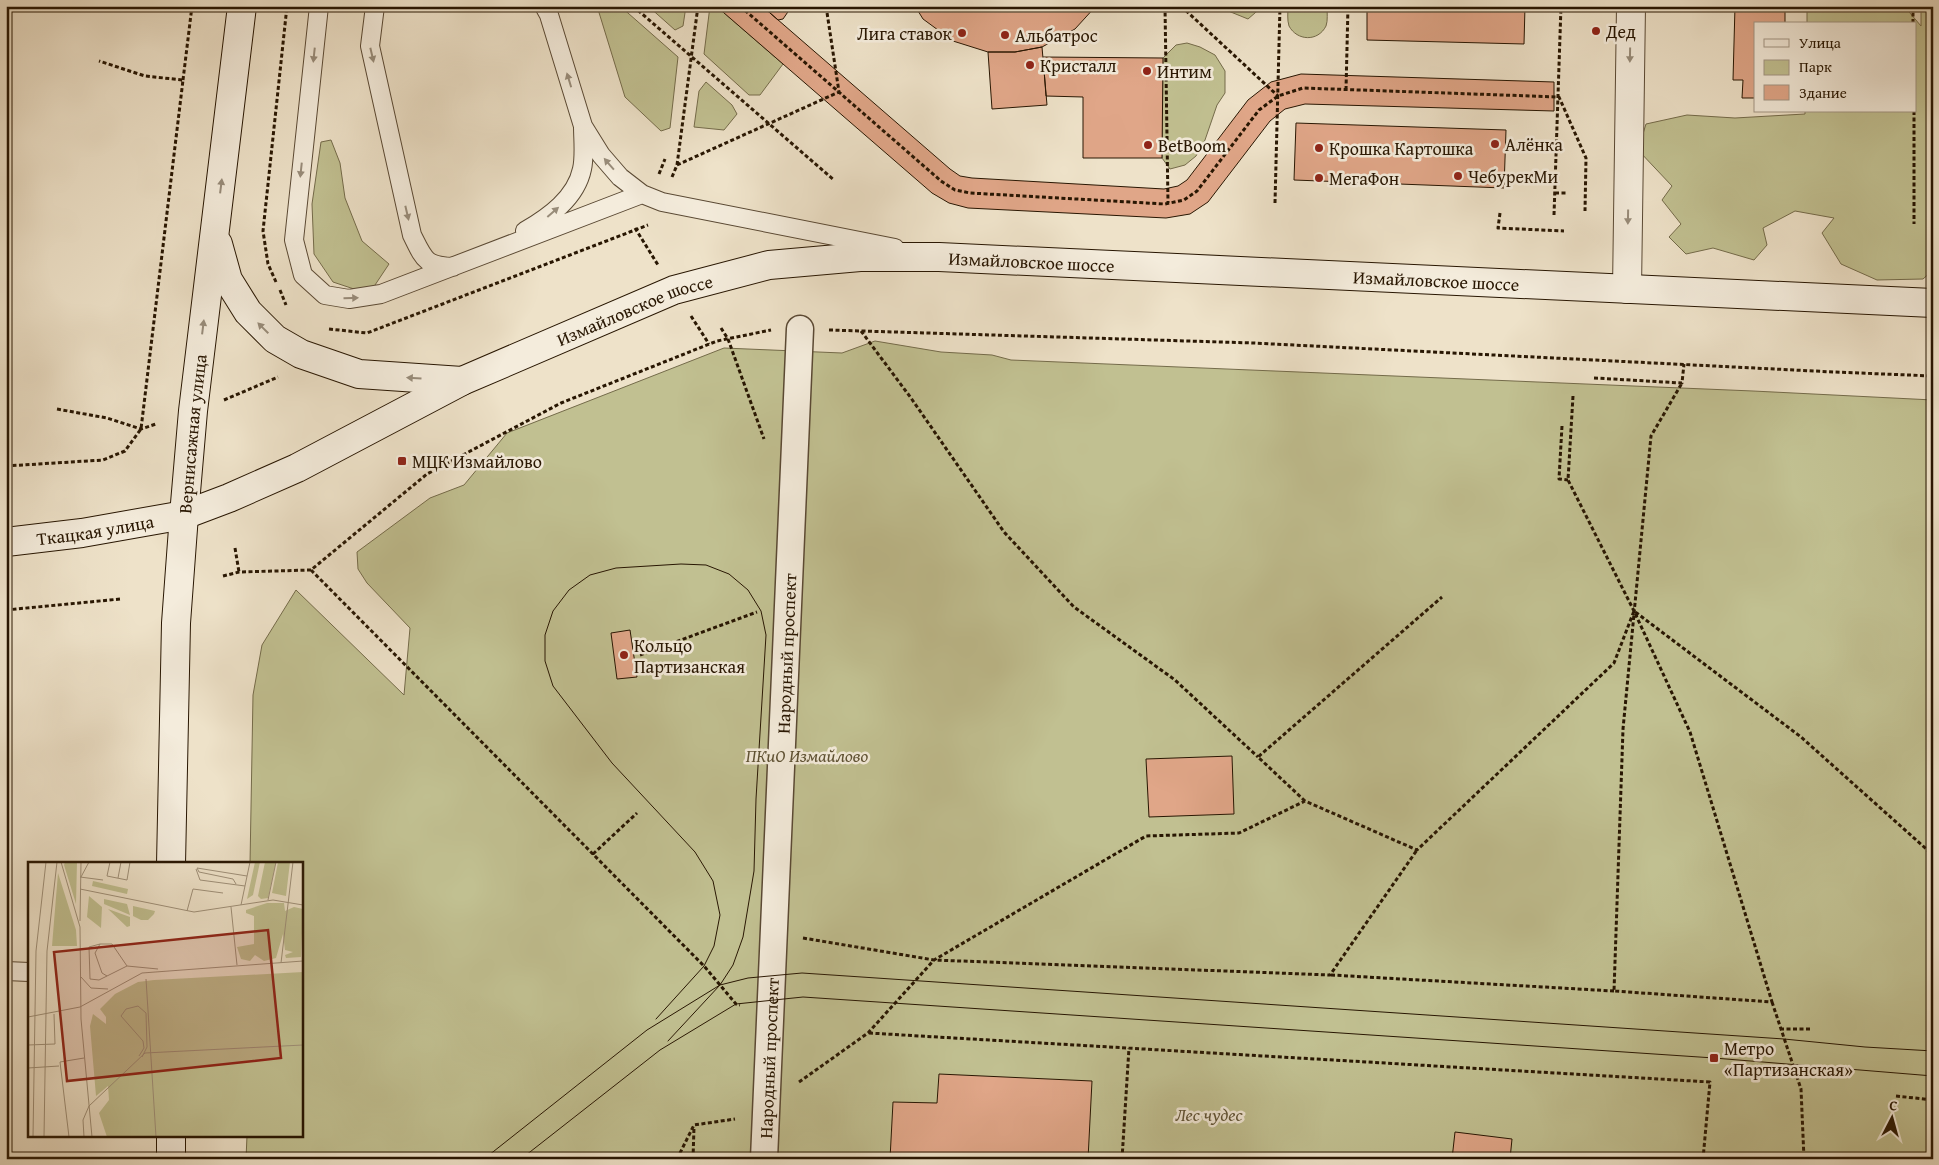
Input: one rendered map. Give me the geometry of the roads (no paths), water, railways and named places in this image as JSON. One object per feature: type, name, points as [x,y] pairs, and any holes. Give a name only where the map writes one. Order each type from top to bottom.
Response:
[{"type":"main road","name":"Вернисажная улица","points":[[171,862],[176,623],[184,515],[193,411],[242,6]]},
{"type":"main road","points":[[1627,289],[1631,6]]},
{"type":"main road","points":[[215,234],[228,280],[248,312],[275,339],[300,354],[358,374],[462,381]]},
{"type":"main road","name":"Измайловское шоссе","points":[[184,515],[297,468],[462,381],[674,290],[769,265],[860,257],[939,257],[1933,303]]},
{"type":"main road","name":"Ткацкая улица","points":[[6,542],[82,534],[184,515]]},
{"type":"main road","points":[[171,1138],[171,1159]]},
{"type":"street","name":"Народный проспект","points":[[764,1159],[800,329]]},
{"type":"lane","points":[[319,6],[294,240],[303,275],[325,295],[349,299],[381,294],[645,196]]},
{"type":"lane","points":[[374,6],[370,46],[412,235],[424,258],[437,266],[454,267]]},
{"type":"lane","points":[[544,6],[549,15],[584,126],[601,155],[620,176],[645,196],[662,202],[939,257]]},
{"type":"lane","points":[[482,256],[544,220],[568,198],[582,170],[584,126]]},
{"type":"lane","points":[[6,971],[28,972]]},
{"type":"tram line","points":[[656,1019],[704,966],[714,946],[720,915],[713,881],[695,852],[612,763],[553,686],[545,661],[545,635],[553,611],[569,590],[590,575],[616,568],[681,564],[706,565],[729,574],[748,590],[761,611],[766,635],[756,799],[754,871],[743,937],[733,965],[720,985],[668,1041]]},
{"type":"tram line","points":[[484,1159],[647,1030],[720,985],[748,978],[802,973],[1784,1039],[1933,1051]]},
{"type":"tram line","points":[[521,1159],[660,1050],[736,1004],[803,997],[1714,1058],[1933,1076]]},
{"type":"place","name":"Дед","points":[[1596,31]]},
{"type":"place","name":"Лига ставок","points":[[962,33]]},
{"type":"place","name":"Альбатрос","points":[[1005,35]]},
{"type":"place","name":"Кристалл","points":[[1030,65]]},
{"type":"place","name":"Интим","points":[[1147,71]]},
{"type":"place","name":"Алёнка","points":[[1495,144]]},
{"type":"place","name":"BetBoom","points":[[1148,145]]},
{"type":"place","name":"Крошка Картошка","points":[[1319,148]]},
{"type":"place","name":"ЧебурекМи","points":[[1458,176]]},
{"type":"place","name":"МегаФон","points":[[1319,178]]},
{"type":"place","name":"МЦК Измайлово","points":[[402,461]]},
{"type":"place","name":"Кольцо Партизанская","points":[[624,655]]},
{"type":"place","name":"Метро «Партизанская»","points":[[1714,1058]]},
{"type":"park label","name":"ПКиО Измайлово","points":[[807,755]]},
{"type":"park label","name":"Лес чудес","points":[[1209,1114]]}]
